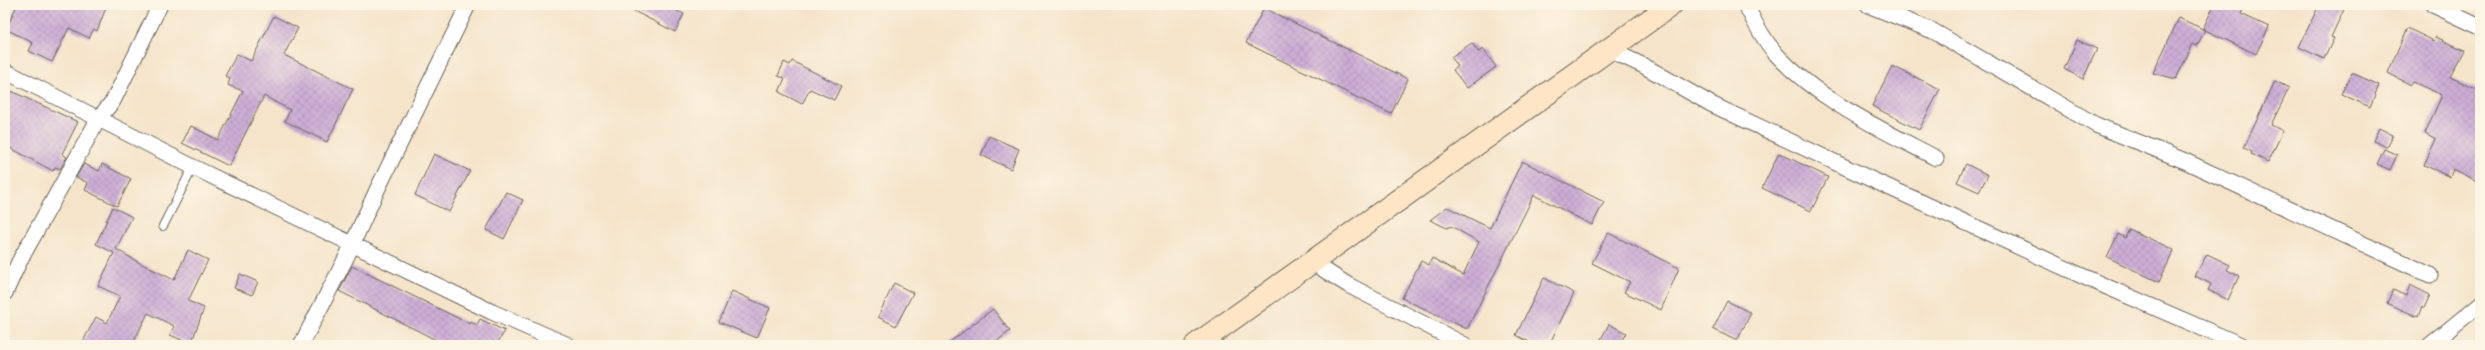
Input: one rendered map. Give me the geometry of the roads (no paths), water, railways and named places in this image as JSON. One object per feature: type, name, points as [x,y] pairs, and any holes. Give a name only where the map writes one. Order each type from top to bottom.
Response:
[{"type":"street","points":[[5,293],[19,262],[99,118],[113,101],[160,5]]},
{"type":"street","points":[[301,345],[353,243],[377,190],[468,5]]},
{"type":"street","points":[[1196,345],[1310,261],[1671,5]]},
{"type":"street","points":[[1746,5],[1763,37],[1791,68],[1828,97],[1878,128],[1936,158]]},
{"type":"street","points":[[1868,5],[1934,31],[2096,125],[2185,161],[2430,275]]},
{"type":"street","points":[[2433,5],[2453,9],[2480,27]]},
{"type":"street","points":[[1608,49],[1644,66],[1711,104],[1862,175],[2091,280],[2241,345]]},
{"type":"street","points":[[5,71],[193,167],[353,243],[492,312],[568,345]]},
{"type":"street","points":[[1310,261],[1348,285],[1465,345]]},
{"type":"street","points":[[2430,345],[2480,304]]},
{"type":"lane","points":[[163,226],[193,167]]}]
